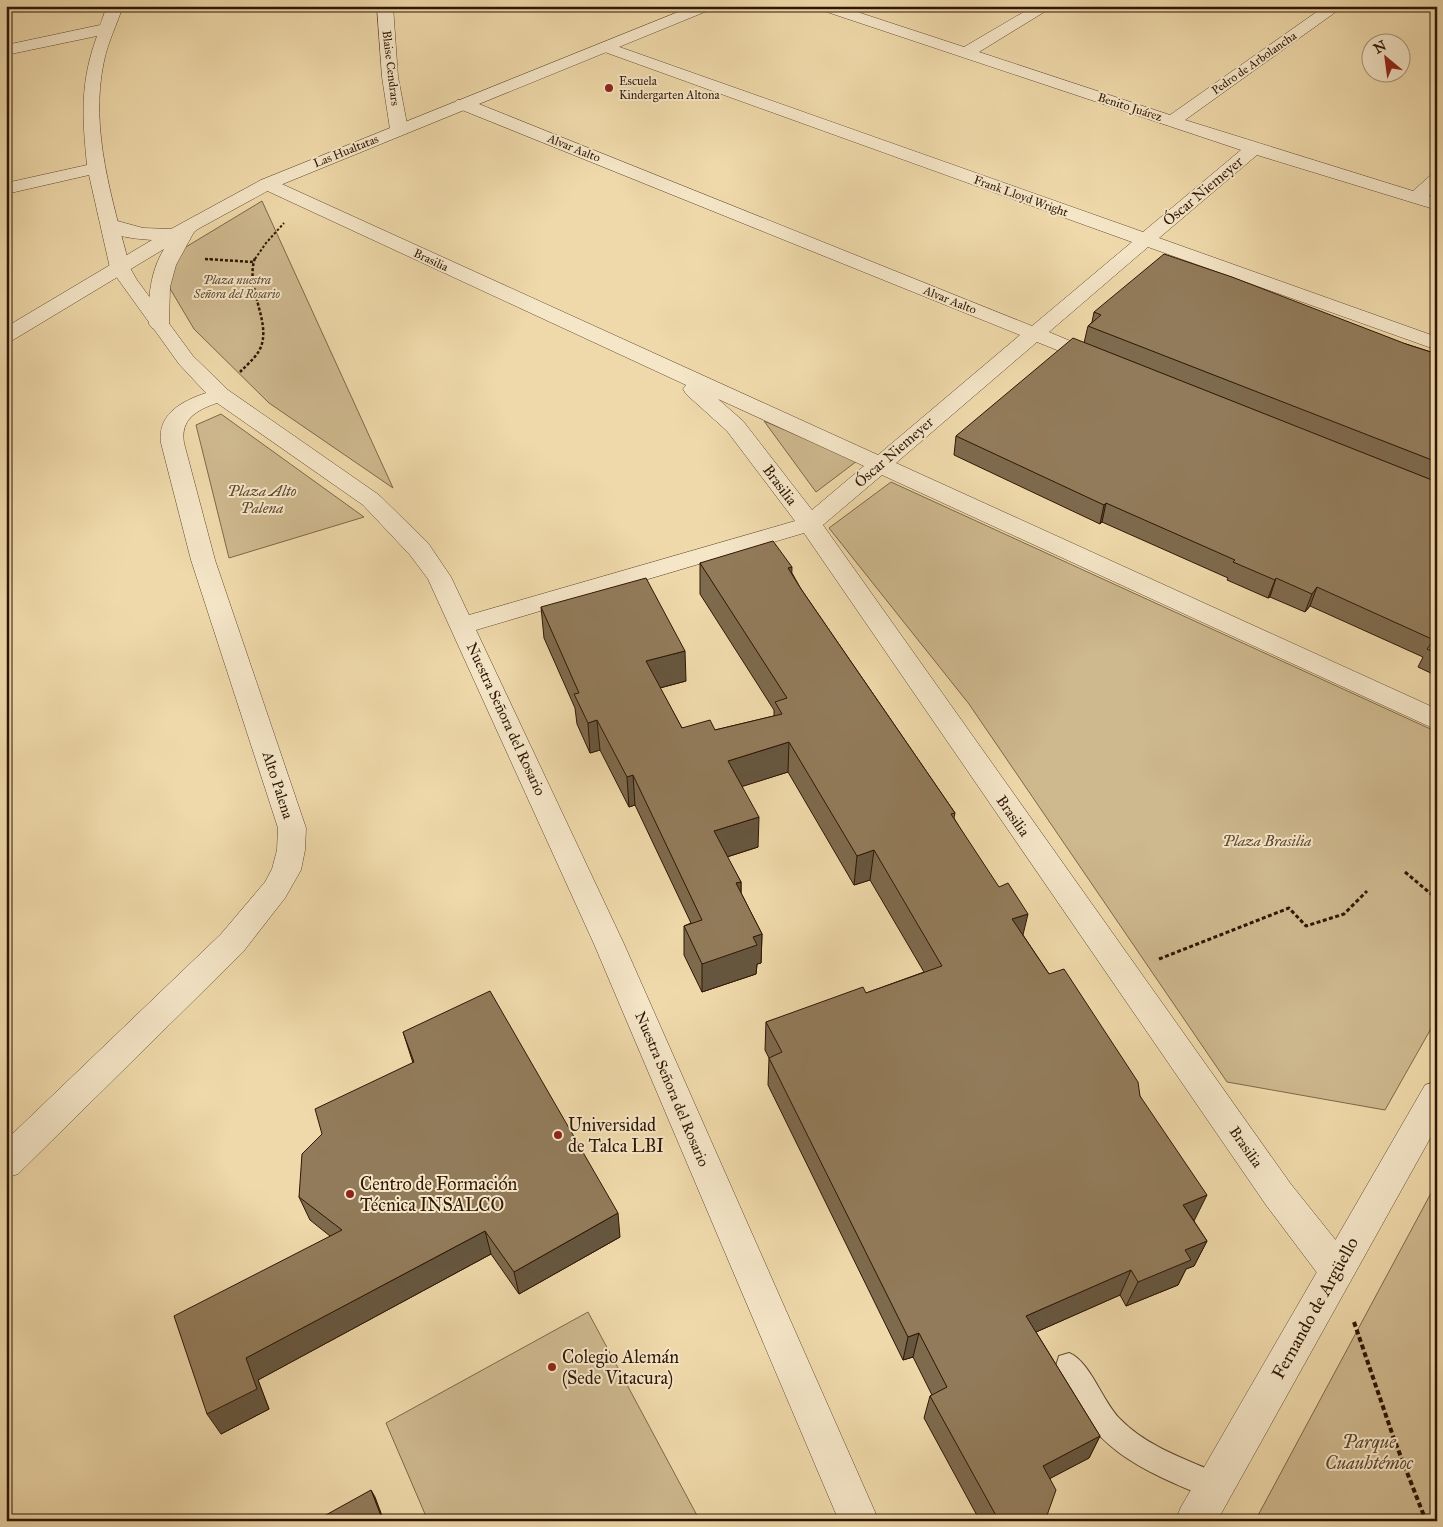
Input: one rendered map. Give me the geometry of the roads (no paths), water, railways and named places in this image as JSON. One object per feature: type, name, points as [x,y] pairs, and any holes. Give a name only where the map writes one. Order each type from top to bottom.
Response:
[{"type":"street","name":"Blaise Cendrars","points":[[385,6],[390,77],[399,130]]},
{"type":"street","name":"Las Hualtatas","points":[[6,336],[184,229],[267,184],[707,6]]},
{"type":"street","name":"Benito Juárez","points":[[823,6],[1254,148],[1437,204]]},
{"type":"street","points":[[967,52],[1046,6]]},
{"type":"street","name":"Pedro de Arbolancha","points":[[1172,121],[1336,6]]},
{"type":"street","points":[[6,50],[110,18]]},
{"type":"street","name":"Nuestra Señora del Rosario","points":[[110,18],[96,61],[91,87],[91,140],[120,268],[128,282],[186,360],[220,395],[291,447],[346,481],[378,506],[419,549],[439,577],[463,625],[609,944],[858,1521]]},
{"type":"street","name":"Frank Lloyd Wright","points":[[605,47],[1437,344]]},
{"type":"street","name":"Alvar Aalto","points":[[463,104],[1116,366]]},
{"type":"street","name":"Óscar Niemeyer","points":[[463,625],[810,524],[1254,148]]},
{"type":"street","points":[[6,189],[96,168]]},
{"type":"street","points":[[1416,198],[1437,180]]},
{"type":"street","name":"Brasilia","points":[[267,184],[1437,720]]},
{"type":"street","points":[[110,225],[125,231],[144,234],[184,229]]},
{"type":"street","points":[[159,324],[159,282],[166,262],[184,229]]},
{"type":"street","name":"Brasilia","points":[[677,373],[735,426],[810,524],[1278,1194],[1337,1270]]},
{"type":"street","name":"Alto Palena","points":[[6,1163],[232,943],[275,890],[286,870],[291,850],[292,828],[187,508],[171,431],[178,417],[184,411],[194,404],[220,395]]},
{"type":"street","name":"Fernando de Argüello","points":[[1195,1521],[1437,1095]]},
{"type":"lane","points":[[1069,1366],[1100,1417],[1124,1441],[1158,1461],[1214,1486]]},
{"type":"place","name":"Escuela Kindergarten Altona","points":[[609,88]]},
{"type":"place","name":"Universidad de Talca LBI","points":[[558,1135]]},
{"type":"place","name":"Centro de Formación Técnica INSALCO","points":[[350,1194]]},
{"type":"place","name":"Colegio Alemán (Sede Vitacura)","points":[[552,1367]]},
{"type":"park label","name":"Plaza nuestra Señora del Rosario","points":[[237,287]]},
{"type":"park label","name":"Plaza Alto Palena","points":[[262,500]]},
{"type":"park label","name":"Plaza Brasilia","points":[[1267,841]]},
{"type":"park label","name":"Parque Cuauhtémoc","points":[[1369,1452]]}]
